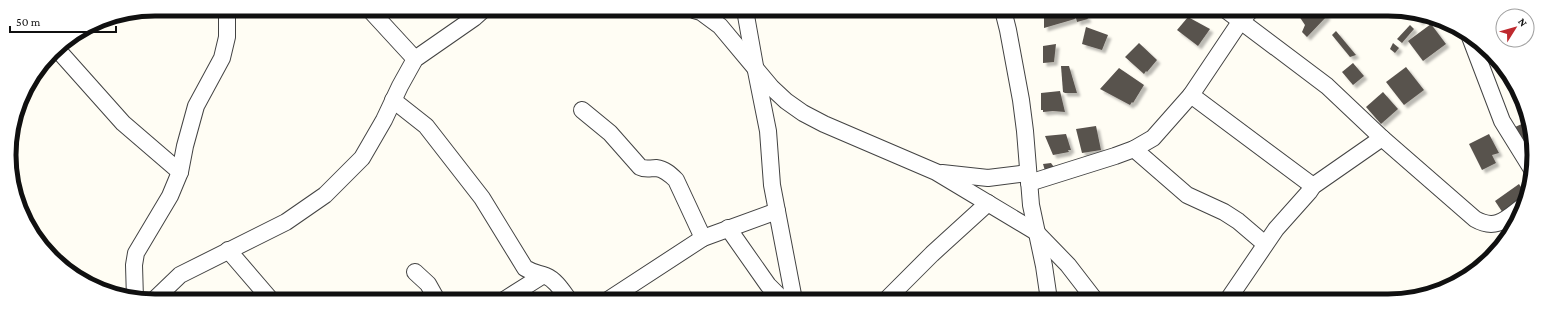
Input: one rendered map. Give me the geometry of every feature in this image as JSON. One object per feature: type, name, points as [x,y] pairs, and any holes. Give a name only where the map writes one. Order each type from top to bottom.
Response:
[{"type":"street","points":[[135,293],[134,265],[136,254],[170,196],[180,172],[185,146],[196,106],[206,85],[222,58],[227,37],[227,16]]},
{"type":"street","points":[[375,16],[415,59]]},
{"type":"street","points":[[160,294],[180,275],[286,222],[325,195],[362,158],[384,120],[415,59],[476,16]]},
{"type":"street","points":[[706,16],[720,26],[771,87],[786,101],[803,113],[824,124],[936,172],[1036,232],[1068,266],[1090,294]]},
{"type":"street","points":[[746,16],[768,131],[772,185],[793,294]]},
{"type":"street","points":[[1004,16],[1021,100],[1031,205],[1048,294]]},
{"type":"street","points":[[936,172],[988,178],[1029,178],[1134,149],[1153,138],[1191,95],[1246,16],[1327,86],[1382,138],[1481,222],[1489,225],[1499,223],[1515,212]]},
{"type":"street","points":[[1473,45],[1502,121],[1527,161]]},
{"type":"street","points":[[61,52],[123,123],[180,172]]},
{"type":"street","points":[[1191,95],[1313,186]]},
{"type":"street","points":[[393,100],[426,126],[482,198],[525,268],[532,273],[547,276],[564,294]]},
{"type":"street","points":[[582,110],[610,133],[640,167],[644,169],[663,170],[671,174],[676,180],[703,238]]},
{"type":"street","points":[[1231,294],[1276,229],[1313,186],[1382,138]]},
{"type":"street","points":[[1134,149],[1187,195],[1224,212],[1238,221],[1265,244]]},
{"type":"street","points":[[892,294],[932,254],[988,203]]},
{"type":"street","points":[[617,294],[703,238],[777,211]]},
{"type":"street","points":[[728,228],[768,285],[777,294]]},
{"type":"street","points":[[228,250],[266,294]]},
{"type":"street","points":[[415,272],[428,284],[434,294]]},
{"type":"street","points":[[514,294],[542,276]]},
{"type":"building","points":[[1044,16],[1074,16],[1075,19],[1044,28]]},
{"type":"building","points":[[1076,16],[1086,16],[1088,19],[1077,22]]},
{"type":"building","points":[[1299,16],[1327,16],[1307,37],[1302,32],[1305,25]]},
{"type":"building","points":[[1188,17],[1210,29],[1198,46],[1177,30]]},
{"type":"building","points":[[1431,24],[1446,44],[1423,61],[1408,41]]},
{"type":"building","points":[[1410,25],[1414,29],[1402,43],[1397,39]]},
{"type":"building","points":[[1086,27],[1108,35],[1102,50],[1082,44]]},
{"type":"building","points":[[1336,31],[1356,55],[1350,57],[1332,35]]},
{"type":"building","points":[[1139,43],[1157,60],[1144,74],[1125,57]]},
{"type":"building","points":[[1393,43],[1399,48],[1395,53],[1390,49]]},
{"type":"building","points":[[1056,44],[1054,62],[1043,63],[1043,46]]},
{"type":"building","points":[[1353,63],[1364,76],[1353,85],[1342,72]]},
{"type":"building","points":[[1061,66],[1069,66],[1077,93],[1063,92]]},
{"type":"building","points":[[1406,67],[1424,90],[1404,105],[1386,82]]},
{"type":"building","points":[[1119,68],[1144,85],[1133,103],[1132,102],[1130,105],[1100,89]]},
{"type":"building","points":[[1060,91],[1065,112],[1043,112],[1043,110],[1041,110],[1041,93]]},
{"type":"building","points":[[1383,92],[1398,109],[1381,124],[1366,107]]},
{"type":"building","points":[[1523,124],[1526,140],[1521,142],[1515,127]]},
{"type":"building","points":[[1096,126],[1101,150],[1082,153],[1076,129]]},
{"type":"building","points":[[1066,134],[1071,150],[1068,150],[1069,152],[1053,155],[1045,136]]},
{"type":"building","points":[[1489,134],[1499,153],[1492,155],[1496,163],[1482,170],[1469,144]]},
{"type":"building","points":[[1051,163],[1056,170],[1046,174],[1043,164]]},
{"type":"building","points":[[1519,184],[1522,189],[1516,208],[1505,216],[1495,201]]}]
